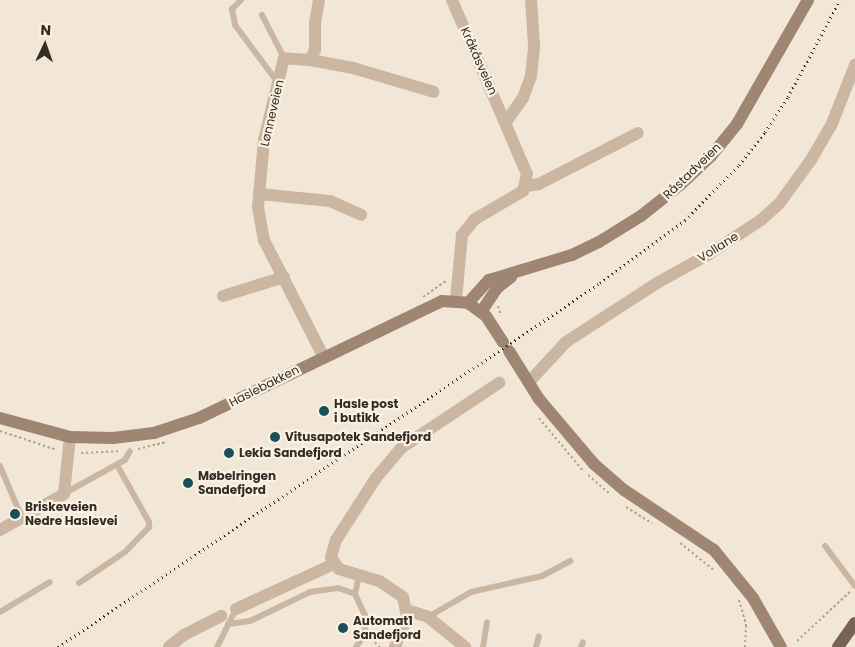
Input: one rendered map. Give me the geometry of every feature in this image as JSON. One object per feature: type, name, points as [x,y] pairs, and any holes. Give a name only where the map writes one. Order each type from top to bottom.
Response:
[{"type":"main road","name":"Råstadveien","points":[[462,301],[489,280],[515,274],[599,242],[642,216],[680,185],[711,156],[737,124],[808,0]]},
{"type":"main road","name":"Råstadveien","points":[[482,312],[497,288],[515,274]]},
{"type":"main road","points":[[462,301],[482,312],[565,432],[594,464],[624,490],[714,550],[753,598],[781,647]]},
{"type":"main road","name":"Haslebakken","points":[[0,418],[70,437],[133,437],[182,425],[430,305],[462,301]]},
{"type":"main road","points":[[768,623],[793,644]]},
{"type":"main road","points":[[838,647],[854,625]]},
{"type":"main road","points":[[844,647],[854,625]]},
{"type":"street","points":[[310,60],[316,50],[314,23],[318,0]]},
{"type":"street","name":"Kråkåsveien","points":[[452,0],[527,174],[526,186]]},
{"type":"street","points":[[506,122],[523,98],[531,76],[534,45],[531,0]]},
{"type":"street","name":"Lønneveien","points":[[284,58],[264,140],[259,194],[262,233],[323,356]]},
{"type":"street","points":[[284,58],[310,60],[354,68],[434,92]]},
{"type":"street","name":"Vollane","points":[[529,382],[566,342],[657,282],[717,249],[761,220],[779,204],[811,160],[831,126],[855,65]]},
{"type":"street","points":[[462,301],[459,253],[467,226],[516,197],[526,186],[539,184],[638,133]]},
{"type":"street","points":[[259,194],[330,201],[361,215]]},
{"type":"street","points":[[223,296],[284,277]]},
{"type":"street","points":[[395,647],[406,624],[407,610],[403,597],[392,587],[359,575],[345,573],[334,564],[332,551],[336,540],[376,478],[401,448],[499,383]]},
{"type":"street","points":[[0,530],[64,494],[70,437]]},
{"type":"street","points":[[236,609],[334,564]]},
{"type":"street","points":[[407,610],[428,617],[465,647]]},
{"type":"street","points":[[169,647],[184,635],[225,620]]},
{"type":"lane","points":[[240,0],[232,9],[235,25],[278,84]]},
{"type":"lane","points":[[262,15],[284,58]]},
{"type":"lane","points":[[64,494],[125,460],[130,450]]},
{"type":"lane","points":[[79,584],[125,552],[148,528],[149,522],[116,464]]},
{"type":"lane","points":[[0,466],[22,518]]},
{"type":"lane","points":[[825,546],[855,586]]},
{"type":"lane","points":[[428,617],[471,592],[542,576],[570,561]]},
{"type":"lane","points":[[356,647],[365,634],[365,615],[355,594],[359,575]]},
{"type":"lane","points":[[0,612],[50,582]]},
{"type":"lane","points":[[225,620],[250,621],[310,592],[338,588],[355,594]]},
{"type":"lane","points":[[217,647],[225,620],[236,609]]},
{"type":"lane","points":[[483,647],[486,622]]},
{"type":"lane","points":[[536,647],[539,636]]},
{"type":"path","points":[[423,302],[427,292],[449,280]]},
{"type":"path","points":[[499,301],[502,319]]},
{"type":"path","points":[[0,432],[57,450]]},
{"type":"path","points":[[793,644],[855,586]]},
{"type":"path","points":[[365,634],[380,647]]},
{"type":"railway","points":[[58,647],[600,283],[685,220],[739,165],[765,132],[788,97],[840,0]]},
{"type":"place","name":"Hasle post i butikk","points":[[324,411]]},
{"type":"place","name":"Vitusapotek Sandefjord","points":[[275,437]]},
{"type":"place","name":"Lekia Sandefjord","points":[[229,453]]},
{"type":"place","name":"Møbelringen Sandefjord","points":[[188,483]]},
{"type":"place","name":"Briskeveien Nedre Haslevei","points":[[15,514]]},
{"type":"place","name":"Automat1 Sandefjord","points":[[343,628]]}]
